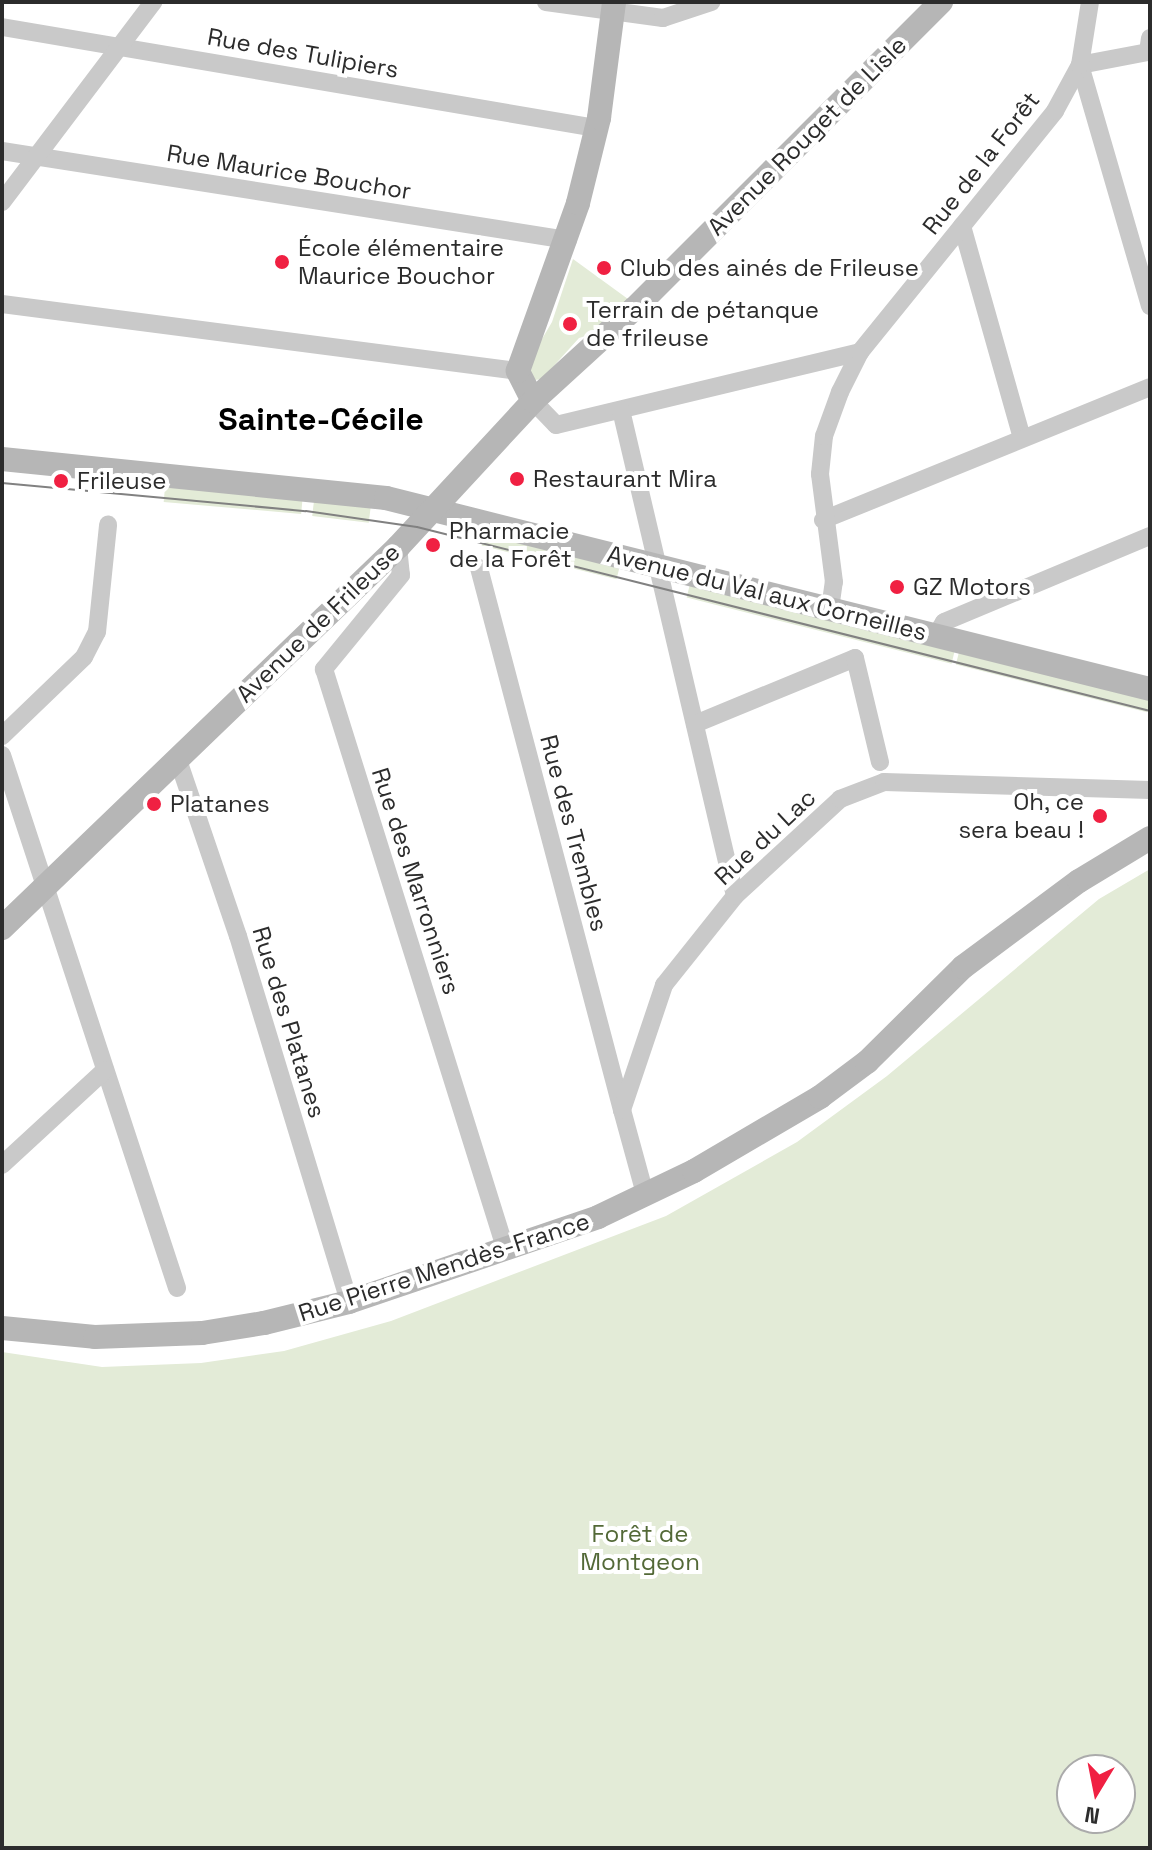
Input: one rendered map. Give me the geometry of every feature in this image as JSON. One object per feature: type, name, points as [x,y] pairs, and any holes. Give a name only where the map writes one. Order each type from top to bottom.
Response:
[{"type":"street","points":[[2,202],[153,2]]},
{"type":"street","points":[[546,2],[614,8],[663,18],[711,2]]},
{"type":"street","name":"Avenue Rouget de Lisle","points":[[533,401],[635,308],[941,2]]},
{"type":"street","name":"Rue de la Forêt","points":[[830,609],[834,582],[823,520],[820,474],[824,436],[860,352],[1055,111],[1080,65],[1090,2]]},
{"type":"street","points":[[614,8],[596,128],[568,240],[518,371],[533,401],[556,425],[860,352]]},
{"type":"street","name":"Rue des Tulipiers","points":[[2,27],[596,128]]},
{"type":"street","points":[[1150,38],[1148,52],[1080,65],[1150,306]]},
{"type":"street","name":"Rue Maurice Bouchor","points":[[2,151],[568,240]]},
{"type":"street","points":[[962,226],[1022,438]]},
{"type":"street","points":[[2,304],[518,371]]},
{"type":"street","points":[[823,520],[1150,387]]},
{"type":"street","name":"Avenue de Frileuse","points":[[2,928],[398,547],[533,401]]},
{"type":"street","points":[[621,410],[735,896]]},
{"type":"street","name":"Avenue du Val aux Corneilles","points":[[2,459],[309,488],[433,509],[1150,689]]},
{"type":"street","points":[[2,736],[90,644],[97,632],[108,525]]},
{"type":"street","points":[[936,635],[944,622],[1150,536]]},
{"type":"street","name":"Rue des Marronniers","points":[[398,547],[401,575],[324,669],[506,1251]]},
{"type":"street","name":"Rue des Trembles","points":[[479,568],[622,1110]]},
{"type":"street","points":[[695,724],[855,658],[880,762]]},
{"type":"street","points":[[2,755],[177,1288]]},
{"type":"street","name":"Rue des Platanes","points":[[177,757],[238,936],[349,1302]]},
{"type":"street","name":"Rue du Lac","points":[[622,1110],[664,985],[735,896],[840,799],[884,782],[1150,790]]},
{"type":"street","name":"Rue Pierre Mendès-France","points":[[2,1328],[95,1337],[202,1333],[349,1302],[506,1251],[645,1194],[820,1097],[867,1062],[963,967],[1079,881],[1150,838]]},
{"type":"street","points":[[2,1165],[105,1070]]},
{"type":"street","points":[[622,1110],[645,1194]]},
{"type":"green space","points":[[573,259],[628,299],[598,332],[579,338],[542,379],[535,380],[530,377],[529,361],[552,322]]},
{"type":"green space","points":[[165,487],[302,499],[301,514],[164,502]]},
{"type":"green space","points":[[314,501],[371,508],[369,523],[312,516]]},
{"type":"green space","points":[[485,532],[620,566],[616,579],[482,546]]},
{"type":"green space","points":[[690,584],[955,650],[952,664],[687,598]]},
{"type":"green space","points":[[959,652],[1150,700],[1147,712],[956,665]]},
{"type":"green space","name":"Forêt de Montgeon","points":[[1150,869],[1150,1848],[2,1848],[2,1352],[102,1367],[201,1363],[284,1351],[391,1321],[666,1216],[797,1142],[887,1076],[1099,899]]},
{"type":"tram line","points":[[2,483],[306,511],[417,527],[1150,711]]},
{"type":"place","name":"École élémentaire Maurice Bouchor","points":[[282,262]]},
{"type":"place","name":"Club des ainés de Frileuse","points":[[604,268]]},
{"type":"place","name":"Terrain de pétanque de frileuse","points":[[570,324]]},
{"type":"place","name":"Restaurant Mira","points":[[517,479]]},
{"type":"place","name":"Frileuse","points":[[61,481]]},
{"type":"place","name":"Pharmacie de la Forêt","points":[[433,545]]},
{"type":"place","name":"GZ Motors","points":[[897,587]]},
{"type":"place","name":"Platanes","points":[[154,804]]},
{"type":"place","name":"Oh, ce sera beau !","points":[[1100,816]]},
{"type":"district","name":"Sainte-Cécile","points":[[321,419]]}]
